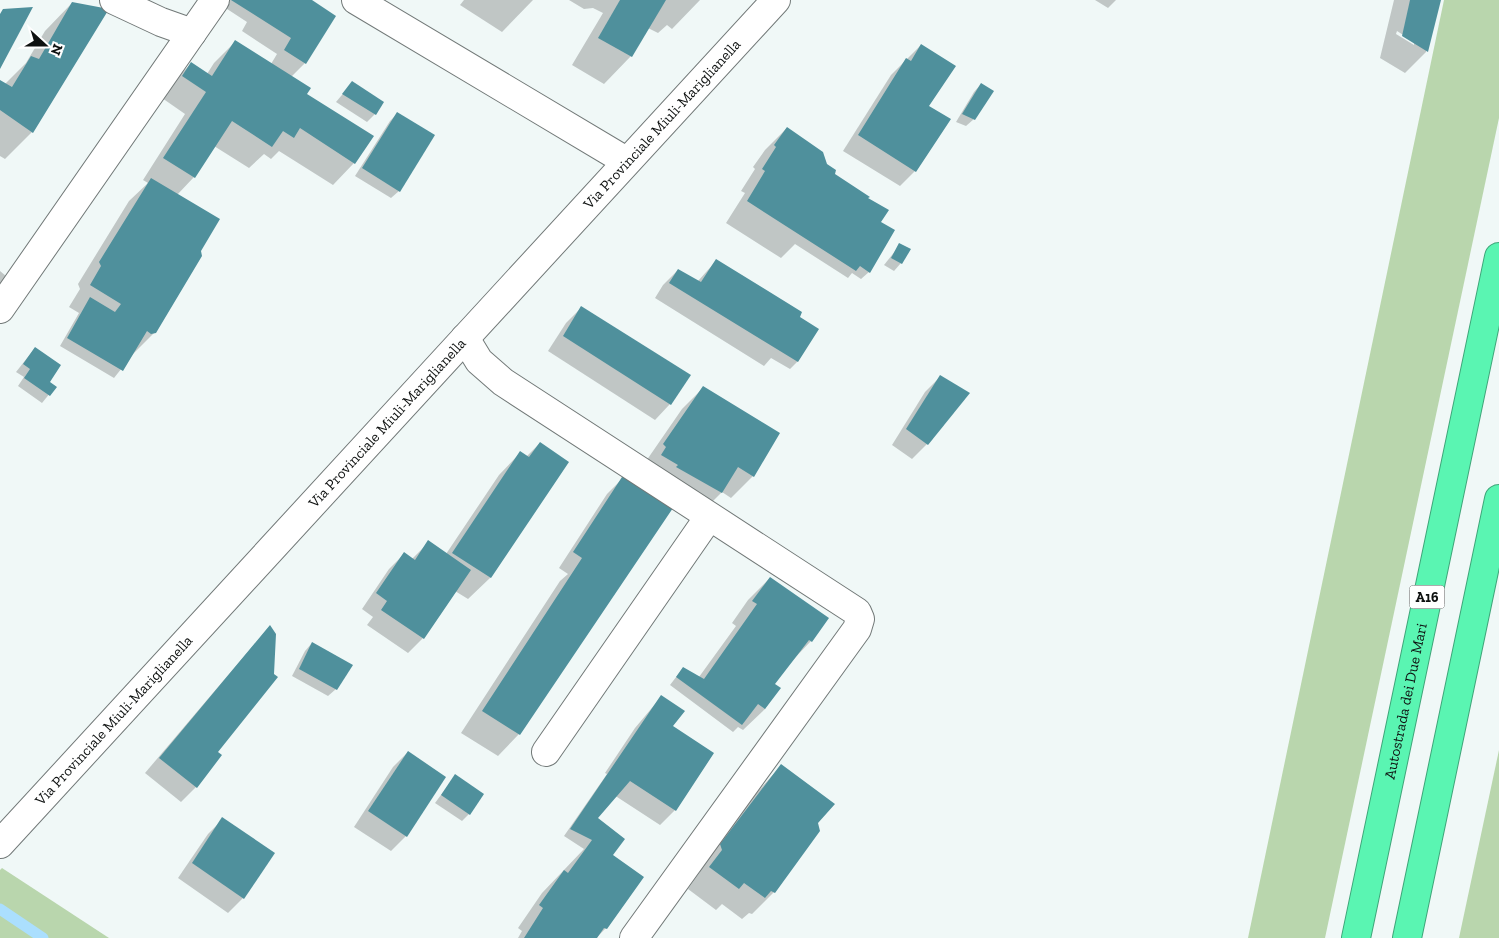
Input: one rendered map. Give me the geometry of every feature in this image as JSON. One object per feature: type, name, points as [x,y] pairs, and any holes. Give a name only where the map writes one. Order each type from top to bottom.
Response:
[{"type":"highway","name":"Autostrada dei Due Mari","points":[[1356,938],[1499,257]]},
{"type":"highway","points":[[1407,938],[1499,499]]},
{"type":"street","points":[[114,0],[192,34]]},
{"type":"street","points":[[0,309],[215,0]]},
{"type":"street","points":[[356,0],[626,161]]},
{"type":"street","name":"Via Provinciale Miuli-Mariglianella","points":[[0,844],[776,0]]},
{"type":"street","points":[[465,338],[479,361],[502,382],[857,612],[860,619],[856,629],[634,938]]},
{"type":"street","points":[[546,752],[709,517]]},
{"type":"green space","points":[[1444,0],[1499,0],[1499,118],[1325,938],[1248,938]]},
{"type":"green space","points":[[1499,750],[1499,938],[1459,938]]},
{"type":"green space","points":[[2,868],[109,938],[0,938],[0,870]]},
{"type":"building","points":[[231,0],[312,0],[336,16],[306,64],[284,50],[291,38]]},
{"type":"building","points":[[620,0],[666,0],[632,57],[598,38]]},
{"type":"building","points":[[1410,0],[1441,0],[1428,52],[1402,36]]},
{"type":"building","points":[[72,2],[109,9],[33,133],[0,110],[0,80],[12,87],[31,56],[39,59]]},
{"type":"building","points":[[33,7],[0,69],[0,14],[3,9]]},
{"type":"building","points":[[235,40],[311,88],[307,94],[374,136],[355,164],[300,128],[294,138],[283,131],[272,147],[232,121],[195,178],[163,158],[206,92],[182,76],[191,62],[212,76]]},
{"type":"building","points":[[921,44],[956,66],[929,106],[951,119],[916,172],[858,135],[906,58],[911,61]]},
{"type":"building","points":[[352,81],[384,102],[376,115],[342,94]]},
{"type":"building","points":[[981,83],[994,91],[975,120],[962,114]]},
{"type":"building","points":[[397,112],[435,135],[400,192],[362,168]]},
{"type":"building","points":[[787,127],[823,152],[827,164],[836,170],[835,174],[870,197],[868,198],[889,210],[881,222],[895,230],[870,273],[860,266],[856,271],[747,201],[765,171],[762,169],[776,147],[774,145]]},
{"type":"building","points":[[151,178],[220,219],[201,251],[202,256],[156,333],[151,334],[147,331],[123,371],[67,338],[90,297],[115,312],[121,304],[90,285],[101,266],[99,262]]},
{"type":"building","points":[[899,243],[911,249],[902,264],[891,258]]},
{"type":"building","points":[[716,259],[802,312],[800,317],[819,329],[798,362],[669,283],[678,269],[701,282]]},
{"type":"building","points":[[581,306],[691,375],[671,405],[563,336]]},
{"type":"building","points":[[35,347],[61,365],[50,382],[57,387],[50,396],[24,378],[30,369],[23,364]]},
{"type":"building","points":[[940,375],[970,393],[928,445],[906,429]]},
{"type":"building","points":[[703,386],[780,433],[754,477],[738,467],[722,493],[676,467],[678,465],[661,455],[666,447],[663,444]]},
{"type":"building","points":[[540,442],[569,462],[491,578],[452,553],[520,451],[529,457]]},
{"type":"building","points":[[630,476],[675,505],[520,735],[482,711],[582,558],[573,552],[622,477]]},
{"type":"building","points":[[428,540],[471,570],[424,639],[381,610],[387,601],[376,593],[404,552],[415,560]]},
{"type":"building","points":[[770,577],[829,618],[812,642],[809,640],[775,684],[781,688],[765,709],[758,704],[742,725],[676,677],[683,667],[704,679],[757,604],[752,601]]},
{"type":"building","points":[[270,625],[276,634],[274,674],[278,677],[218,752],[222,755],[197,788],[159,758]]},
{"type":"building","points":[[312,642],[353,665],[337,690],[299,669]]},
{"type":"building","points":[[661,695],[685,711],[673,726],[714,753],[676,811],[630,781],[598,818],[625,839],[613,855],[644,877],[607,929],[604,928],[597,938],[524,938],[543,908],[539,905],[564,870],[568,873],[592,840],[570,829]]},
{"type":"building","points":[[408,751],[446,777],[407,837],[368,811]]},
{"type":"building","points":[[781,764],[835,804],[818,823],[820,831],[775,893],[771,891],[765,898],[744,883],[739,889],[709,867],[722,850],[720,844]]},
{"type":"building","points":[[455,774],[484,794],[470,815],[441,795]]},
{"type":"building","points":[[222,817],[275,853],[244,899],[192,863]]},
{"type":"waterway","points":[[0,909],[43,938]]}]
